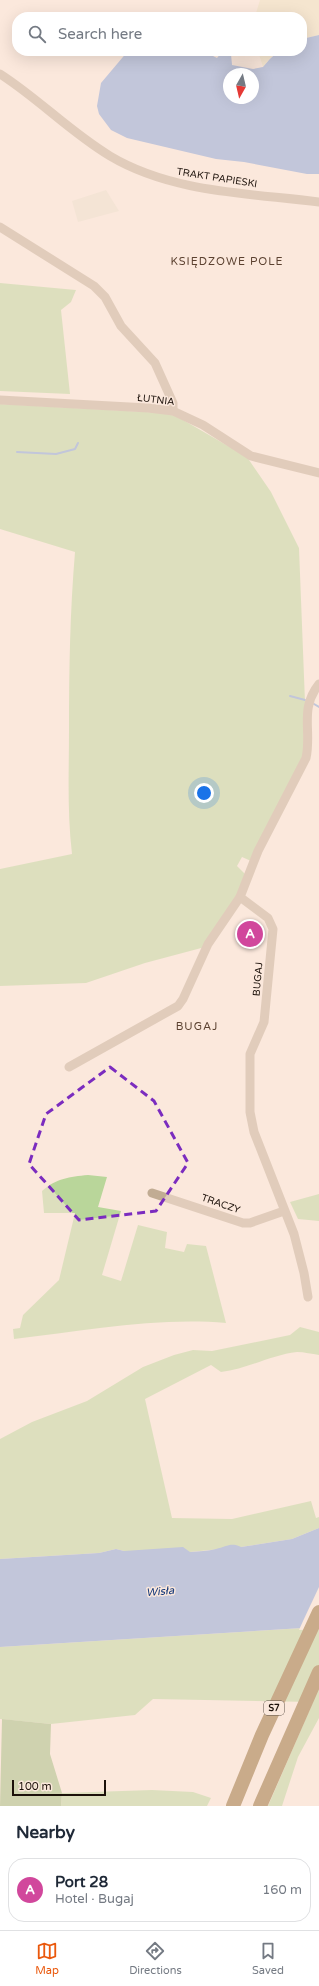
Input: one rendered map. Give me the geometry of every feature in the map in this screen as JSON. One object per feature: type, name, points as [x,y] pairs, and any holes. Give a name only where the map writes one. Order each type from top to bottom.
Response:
[{"type":"highway","name":"S7","points":[[233,1806],[262,1735],[319,1612]]},
{"type":"highway","name":"S7","points":[[260,1806],[319,1672]]},
{"type":"street","name":"TRAKT PAPIESKI","points":[[0,74],[27,92],[92,145],[137,169],[166,180],[193,186],[319,202]]},
{"type":"street","points":[[0,227],[94,286],[102,293],[121,326],[155,363],[173,404],[174,411]]},
{"type":"street","name":"ŁUTNIA","points":[[0,400],[148,408],[174,411],[203,425],[252,456],[319,473]]},
{"type":"street","points":[[69,1067],[178,1006],[188,990],[208,944],[240,897],[258,851],[306,758],[309,742],[307,710],[310,698],[319,684]]},
{"type":"street","name":"BUGAJ","points":[[240,897],[268,918],[273,929],[264,1022],[250,1054],[250,1112],[254,1132],[294,1234],[301,1258],[308,1297]]},
{"type":"street","name":"TRACZY","points":[[152,1193],[243,1223],[250,1223],[284,1211]]},
{"type":"highlighted area","points":[[110,1067],[154,1101],[188,1163],[156,1211],[79,1220],[29,1164],[46,1114]]},
{"type":"shaded area","points":[[106,190],[119,211],[78,222],[72,201]]},
{"type":"green space","points":[[0,283],[76,290],[71,302],[61,310],[70,394],[0,391]]},
{"type":"green space","points":[[0,404],[164,413],[178,417],[247,457],[271,492],[299,548],[305,702],[304,759],[251,861],[242,857],[237,866],[245,874],[237,894],[205,947],[145,963],[86,983],[0,986],[0,869],[72,854],[69,807],[69,685],[75,552],[0,529]]},
{"type":"green space","points":[[88,1175],[107,1177],[98,1207],[121,1211],[102,1275],[121,1281],[138,1225],[167,1232],[165,1248],[184,1252],[187,1244],[206,1246],[226,1323],[147,1323],[14,1339],[13,1329],[20,1328],[23,1315],[59,1280],[75,1213],[44,1213],[42,1191],[58,1181]]},
{"type":"green space","points":[[319,1194],[319,1221],[298,1219],[290,1202]]},
{"type":"green space","points":[[300,1327],[319,1332],[319,1355],[297,1352],[221,1372],[211,1365],[145,1399],[172,1518],[232,1519],[311,1501],[316,1518],[319,1517],[319,1528],[292,1539],[241,1547],[190,1552],[124,1551],[116,1549],[99,1553],[0,1559],[0,1439],[32,1422],[87,1401],[143,1367],[174,1355],[193,1350],[212,1351],[290,1335]]},
{"type":"green space","points":[[319,1627],[319,1718],[298,1757],[282,1806],[268,1806],[313,1702],[153,1699],[135,1715],[51,1724],[0,1719],[0,1647]]},
{"type":"green space","points":[[2,1719],[51,1724],[50,1754],[62,1793],[61,1806],[0,1806]]},
{"type":"green space","points":[[152,1790],[193,1792],[211,1798],[207,1806],[61,1806],[62,1793]]},
{"type":"sand","points":[[260,0],[319,0],[319,35],[307,38],[307,12],[256,12]]},
{"type":"sand","points":[[260,56],[272,56],[263,67]]},
{"type":"water","points":[[319,35],[319,174],[307,174],[244,162],[216,159],[127,138],[111,130],[99,114],[97,106],[101,83],[124,56],[213,56],[217,58],[219,56],[231,56],[232,65],[248,68],[223,68],[223,104],[259,104],[258,68],[263,67],[273,56],[307,56],[307,38]]},
{"type":"water","name":"Wisła","points":[[319,1528],[319,1627],[0,1647],[0,1559],[99,1553],[116,1549],[124,1551],[183,1547],[190,1552],[207,1551],[231,1545],[241,1547],[292,1539]]},
{"type":"pier","points":[[319,1587],[319,1629],[299,1630],[303,1621]]},
{"type":"waterway","points":[[17,452],[56,454],[75,449],[78,443]]},
{"type":"waterway","points":[[290,696],[305,700]]},
{"type":"waterway","points":[[314,704],[319,707]]},
{"type":"place","name":"Port 28","points":[[250,934]]},
{"type":"district","name":"KSIĘDZOWE POLE","points":[[227,261]]},
{"type":"district","name":"BUGAJ","points":[[197,1026]]}]
